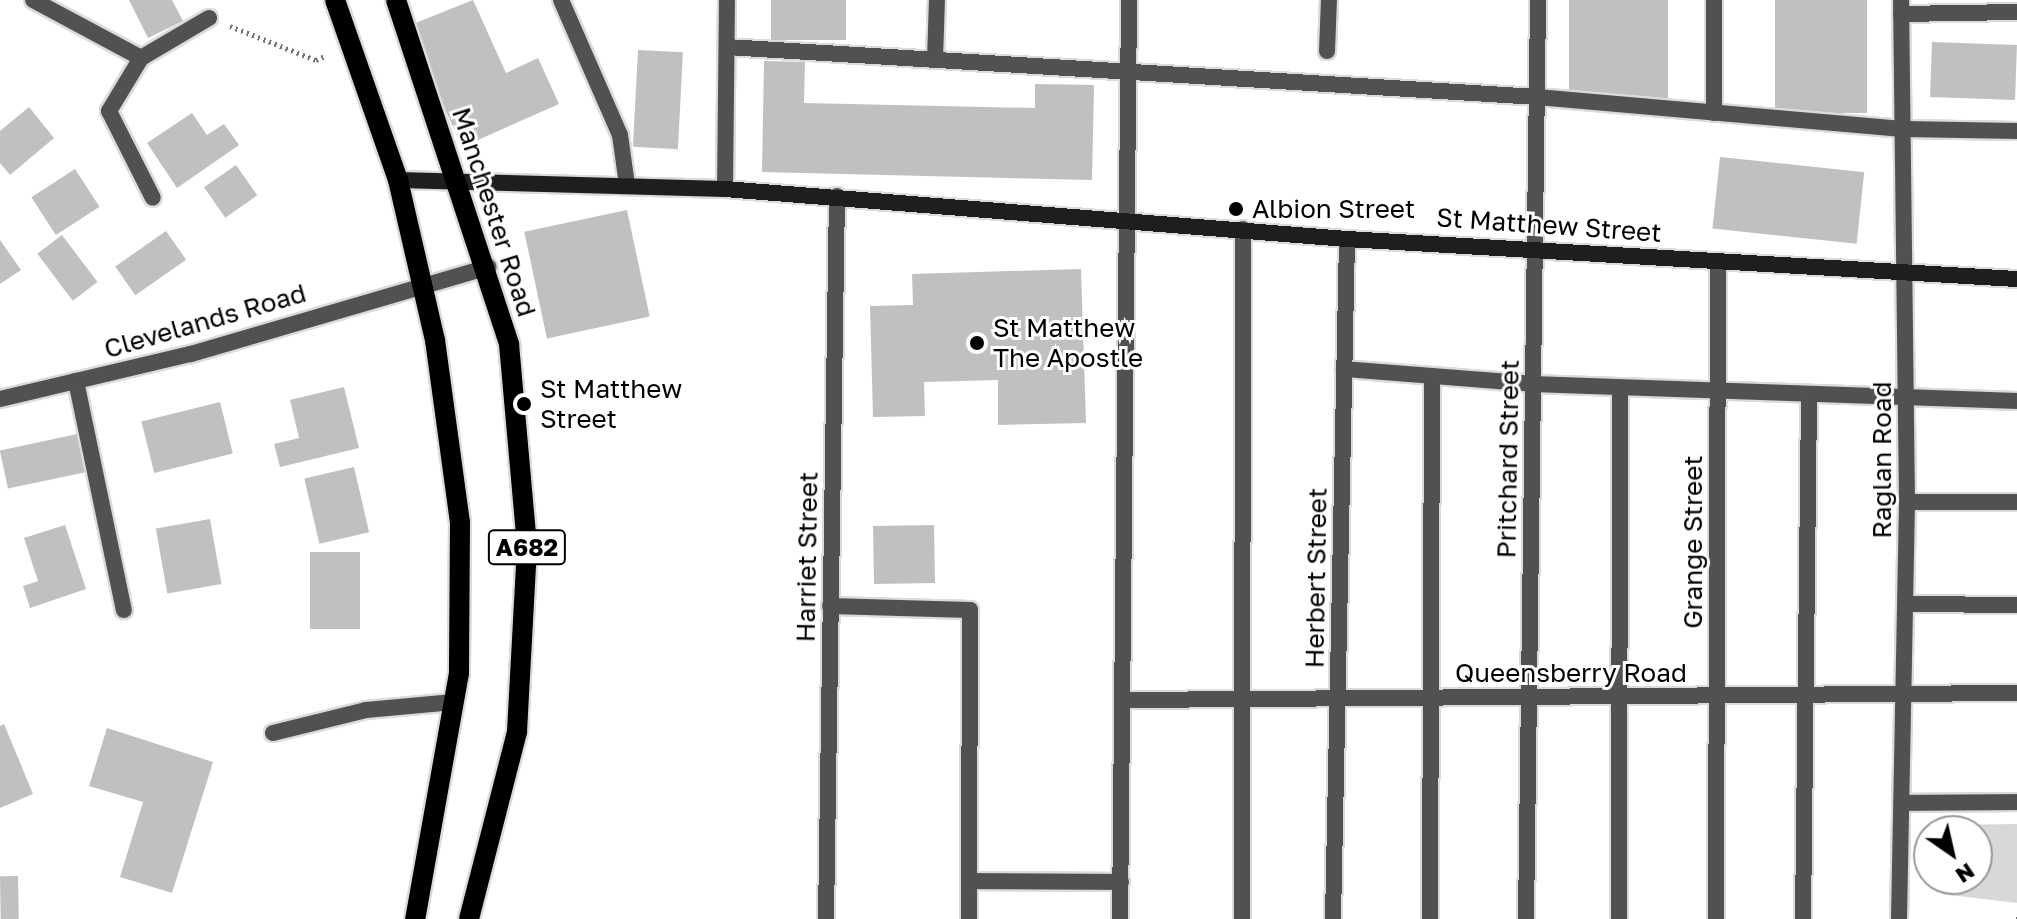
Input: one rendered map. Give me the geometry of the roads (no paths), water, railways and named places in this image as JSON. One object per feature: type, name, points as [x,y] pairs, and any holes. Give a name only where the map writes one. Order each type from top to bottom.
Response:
[{"type":"main road","name":"A682","points":[[335,0],[398,180],[422,282],[460,523],[454,702],[415,919]]},
{"type":"main road","name":"Manchester Road","points":[[396,0],[489,267],[509,344],[527,547],[517,732],[469,919]]},
{"type":"main road","name":"St Matthew Street","points":[[398,180],[456,178],[725,189],[1347,239],[1535,245],[1718,261],[2017,279]]},
{"type":"street","points":[[33,0],[141,58]]},
{"type":"street","points":[[561,0],[620,135],[627,185]]},
{"type":"street","points":[[725,189],[727,0]]},
{"type":"street","points":[[935,59],[937,0]]},
{"type":"street","points":[[1120,919],[1125,700],[1129,0]]},
{"type":"street","points":[[1327,51],[1329,0]]},
{"type":"street","name":"Pritchard Street","points":[[1526,919],[1538,0]]},
{"type":"street","points":[[1714,0],[1714,113]]},
{"type":"street","points":[[1901,7],[2017,12]]},
{"type":"street","name":"Raglan Road","points":[[1899,919],[1907,502],[1901,7]]},
{"type":"street","points":[[153,198],[109,111],[141,58],[209,18]]},
{"type":"street","points":[[727,47],[1537,97],[1903,129],[2017,131]]},
{"type":"street","name":"Harriet Street","points":[[826,919],[837,196]]},
{"type":"street","points":[[1242,919],[1243,229]]},
{"type":"street","name":"Herbert Street","points":[[1333,919],[1347,239]]},
{"type":"street","name":"Grange Street","points":[[1716,919],[1718,261]]},
{"type":"street","name":"Clevelands Road","points":[[0,399],[76,381],[422,282],[489,267]]},
{"type":"street","points":[[1344,369],[1533,384],[1906,400],[2017,401]]},
{"type":"street","points":[[1430,919],[1432,376]]},
{"type":"street","points":[[76,381],[124,610]]},
{"type":"street","points":[[1619,919],[1622,697],[1620,388]]},
{"type":"street","points":[[1803,919],[1802,696],[1809,396]]},
{"type":"street","points":[[1907,502],[2017,502]]},
{"type":"street","points":[[1906,604],[2017,605]]},
{"type":"street","points":[[830,606],[970,610],[969,919]]},
{"type":"street","name":"Queensberry Road","points":[[1125,700],[1529,696],[1716,698],[2017,693]]},
{"type":"street","points":[[273,733],[366,710],[454,702]]},
{"type":"street","points":[[1902,803],[2017,802]]},
{"type":"street","points":[[969,881],[1121,882]]},
{"type":"place","name":"Albion Street","points":[[1236,209]]},
{"type":"place","name":"St Matthew The Apostle","points":[[977,343]]},
{"type":"place","name":"St Matthew Street","points":[[524,404]]}]
